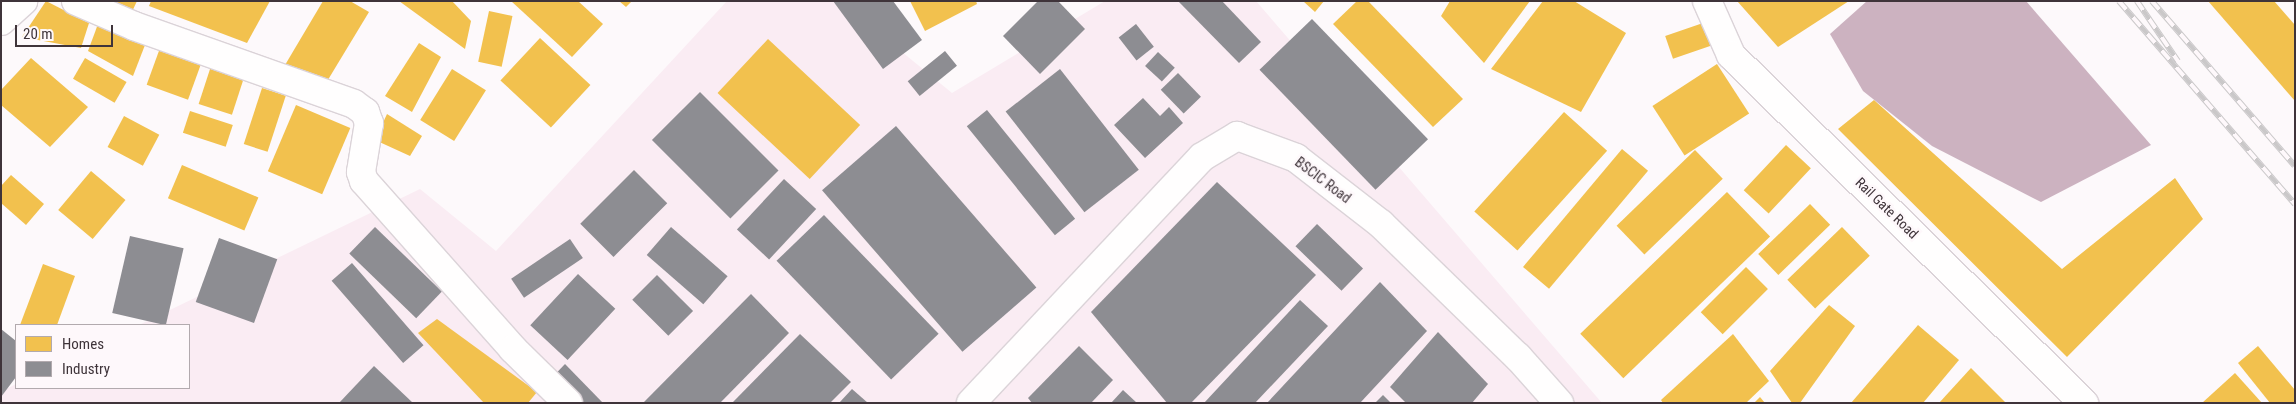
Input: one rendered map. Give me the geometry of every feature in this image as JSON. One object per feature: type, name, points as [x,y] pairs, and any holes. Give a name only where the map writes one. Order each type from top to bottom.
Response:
[{"type":"street","points":[[1,21],[23,1]]},
{"type":"street","points":[[76,1],[134,26],[354,104],[365,112],[369,123],[362,172],[364,181],[513,349],[568,403]]},
{"type":"street","name":"Rail Gate Road","points":[[1707,1],[1731,56],[2084,403]]},
{"type":"street","name":"BSCIC Road","points":[[971,403],[1202,157],[1237,136],[1296,158],[1381,224],[1518,357],[1559,403]]},
{"type":"shaded area","points":[[727,1],[840,1],[952,93],[1105,1],[1256,1],[1602,403],[1,403],[1,392],[15,385],[15,389],[190,389],[190,324],[141,324],[420,189],[496,251]]},
{"type":"shaded area","points":[[1867,1],[2026,1],[2151,145],[2041,202],[1932,146],[1863,91],[1830,34]]},
{"type":"building: Homes","points":[[46,1],[89,23],[81,48],[22,37]]},
{"type":"building: Homes","points":[[94,1],[137,1],[130,16]]},
{"type":"building: Homes","points":[[151,1],[270,1],[247,43],[149,6]]},
{"type":"building: Homes","points":[[323,1],[350,1],[369,12],[323,88],[285,65]]},
{"type":"building: Homes","points":[[399,1],[452,1],[471,21],[465,49]]},
{"type":"building: Homes","points":[[511,1],[578,1],[603,24],[572,57]]},
{"type":"building: Homes","points":[[619,1],[632,1],[626,7]]},
{"type":"building: Homes","points":[[910,1],[976,1],[977,4],[925,31]]},
{"type":"building: Homes","points":[[1303,1],[1324,1],[1315,12]]},
{"type":"building: Homes","points":[[1357,1],[1368,1],[1463,99],[1433,127],[1333,24]]},
{"type":"building: Homes","points":[[1450,1],[1530,1],[1484,63],[1441,16]]},
{"type":"building: Homes","points":[[1543,1],[1574,1],[1626,33],[1581,112],[1491,69]]},
{"type":"building: Homes","points":[[1737,1],[1849,1],[1778,47]]},
{"type":"building: Homes","points":[[2208,1],[2274,1],[2295,25],[2295,101]]},
{"type":"building: Homes","points":[[489,11],[512,16],[502,67],[478,62]]},
{"type":"building: Homes","points":[[1703,23],[1711,46],[1673,59],[1665,36]]},
{"type":"building: Homes","points":[[98,24],[145,45],[133,76],[88,51]]},
{"type":"building: Homes","points":[[540,38],[590,85],[551,127],[500,80]]},
{"type":"building: Homes","points":[[768,39],[860,125],[810,179],[718,93]]},
{"type":"building: Homes","points":[[419,43],[441,57],[412,112],[385,96]]},
{"type":"building: Homes","points":[[160,48],[201,63],[188,100],[147,85]]},
{"type":"building: Homes","points":[[31,58],[88,107],[50,147],[1,105],[1,90]]},
{"type":"building: Homes","points":[[85,58],[127,82],[115,103],[73,79]]},
{"type":"building: Homes","points":[[1717,64],[1749,113],[1685,155],[1652,106]]},
{"type":"building: Homes","points":[[211,66],[244,77],[232,115],[199,104]]},
{"type":"building: Homes","points":[[452,69],[486,90],[454,141],[420,120]]},
{"type":"building: Homes","points":[[262,88],[286,96],[268,152],[244,144]]},
{"type":"building: Homes","points":[[1874,100],[2062,269],[2175,178],[2203,219],[2067,357],[1838,129]]},
{"type":"building: Homes","points":[[296,105],[350,128],[322,194],[268,171]]},
{"type":"building: Homes","points":[[190,111],[233,125],[226,147],[183,133]]},
{"type":"building: Homes","points":[[1564,112],[1607,151],[1517,250],[1474,212]]},
{"type":"building: Homes","points":[[387,114],[422,136],[410,156],[375,140]]},
{"type":"building: Homes","points":[[124,116],[159,135],[143,166],[108,147]]},
{"type":"building: Homes","points":[[1786,145],[1811,168],[1769,214],[1744,190]]},
{"type":"building: Homes","points":[[1622,149],[1648,171],[1549,289],[1523,267]]},
{"type":"building: Homes","points":[[1695,150],[1723,179],[1644,254],[1617,226]]},
{"type":"building: Homes","points":[[182,165],[258,197],[244,231],[168,198]]},
{"type":"building: Homes","points":[[91,171],[125,200],[93,239],[58,210]]},
{"type":"building: Homes","points":[[11,175],[44,204],[26,225],[1,203],[1,186]]},
{"type":"building: Homes","points":[[1727,192],[1770,237],[1623,378],[1580,334]]},
{"type":"building: Homes","points":[[1810,204],[1830,225],[1778,275],[1758,254]]},
{"type":"building: Homes","points":[[1842,227],[1870,256],[1815,309],[1787,280]]},
{"type":"building: Homes","points":[[43,264],[75,276],[57,324],[20,324]]},
{"type":"building: Homes","points":[[1746,267],[1768,289],[1723,334],[1701,312]]},
{"type":"building: Homes","points":[[1829,305],[1855,326],[1800,403],[1792,403],[1770,371]]},
{"type":"building: Homes","points":[[437,319],[537,392],[528,403],[484,403],[418,333]]},
{"type":"building: Homes","points":[[1918,325],[1959,360],[1923,403],[1851,403]]},
{"type":"building: Homes","points":[[1733,334],[1769,381],[1746,403],[1663,403],[1661,400]]},
{"type":"building: Homes","points":[[2258,346],[2295,390],[2295,403],[2270,403],[2238,363]]},
{"type":"building: Homes","points":[[1971,368],[2006,403],[1939,403]]},
{"type":"building: Homes","points":[[2235,373],[2262,403],[2202,403]]},
{"type":"building: Homes","points":[[1760,397],[1765,403],[1754,403]]},
{"type":"building: Industry","points":[[833,1],[893,1],[922,40],[883,69]]},
{"type":"building: Industry","points":[[1038,1],[1058,1],[1085,29],[1040,74],[1003,36]]},
{"type":"building: Industry","points":[[1178,1],[1222,1],[1261,42],[1239,63]]},
{"type":"building: Industry","points":[[1312,19],[1428,139],[1375,190],[1259,70]]},
{"type":"building: Industry","points":[[1136,24],[1154,47],[1137,60],[1119,38]]},
{"type":"building: Industry","points":[[945,51],[957,66],[920,96],[908,81]]},
{"type":"building: Industry","points":[[1158,52],[1175,68],[1162,82],[1145,66]]},
{"type":"building: Industry","points":[[1060,69],[1139,170],[1084,212],[1006,111]]},
{"type":"building: Industry","points":[[1178,73],[1201,97],[1184,113],[1161,90]]},
{"type":"building: Industry","points":[[700,92],[778,170],[730,219],[652,140]]},
{"type":"building: Industry","points":[[1143,98],[1160,116],[1169,107],[1183,123],[1145,158],[1114,125]]},
{"type":"building: Industry","points":[[987,110],[1075,219],[1055,235],[967,126]]},
{"type":"building: Industry","points":[[896,126],[1036,288],[962,352],[822,190]]},
{"type":"building: Industry","points":[[634,170],[667,203],[613,257],[580,224]]},
{"type":"building: Industry","points":[[784,179],[816,209],[769,259],[737,229]]},
{"type":"building: Industry","points":[[1217,182],[1316,275],[1191,403],[1167,403],[1091,312]]},
{"type":"building: Industry","points":[[824,215],[939,334],[891,380],[777,261]]},
{"type":"building: Industry","points":[[1317,224],[1363,268],[1342,291],[1295,246]]},
{"type":"building: Industry","points":[[375,227],[442,292],[416,318],[349,254]]},
{"type":"building: Industry","points":[[671,227],[728,276],[703,304],[647,255]]},
{"type":"building: Industry","points":[[130,236],[184,248],[166,324],[112,313]]},
{"type":"building: Industry","points":[[219,238],[277,259],[254,323],[196,302]]},
{"type":"building: Industry","points":[[570,239],[583,258],[524,298],[511,279]]},
{"type":"building: Industry","points":[[352,263],[424,345],[403,363],[332,281]]},
{"type":"building: Industry","points":[[578,274],[615,309],[568,360],[530,325]]},
{"type":"building: Industry","points":[[657,275],[693,311],[668,336],[632,300]]},
{"type":"building: Industry","points":[[1380,282],[1427,331],[1360,403],[1267,403]]},
{"type":"building: Industry","points":[[751,294],[789,333],[720,403],[643,403]]},
{"type":"building: Industry","points":[[1300,300],[1328,326],[1255,403],[1204,403]]},
{"type":"building: Industry","points":[[1,329],[15,340],[15,378],[1,397]]},
{"type":"building: Industry","points":[[1438,332],[1488,384],[1472,403],[1406,403],[1390,387]]},
{"type":"building: Industry","points":[[800,334],[851,382],[830,403],[732,403]]},
{"type":"building: Industry","points":[[1079,346],[1113,380],[1091,403],[1032,403],[1028,398]]},
{"type":"building: Industry","points":[[565,364],[603,403],[558,403],[543,387]]},
{"type":"building: Industry","points":[[374,366],[413,403],[339,403]]},
{"type":"building: Industry","points":[[852,389],[868,403],[839,403]]},
{"type":"building: Industry","points":[[1123,390],[1137,403],[1111,403]]},
{"type":"building: Industry","points":[[1383,395],[1391,403],[1375,403]]},
{"type":"railway","points":[[2119,1],[2295,204]]},
{"type":"railway","points":[[2137,1],[2178,61]]},
{"type":"railway","points":[[2152,1],[2295,166]]}]
